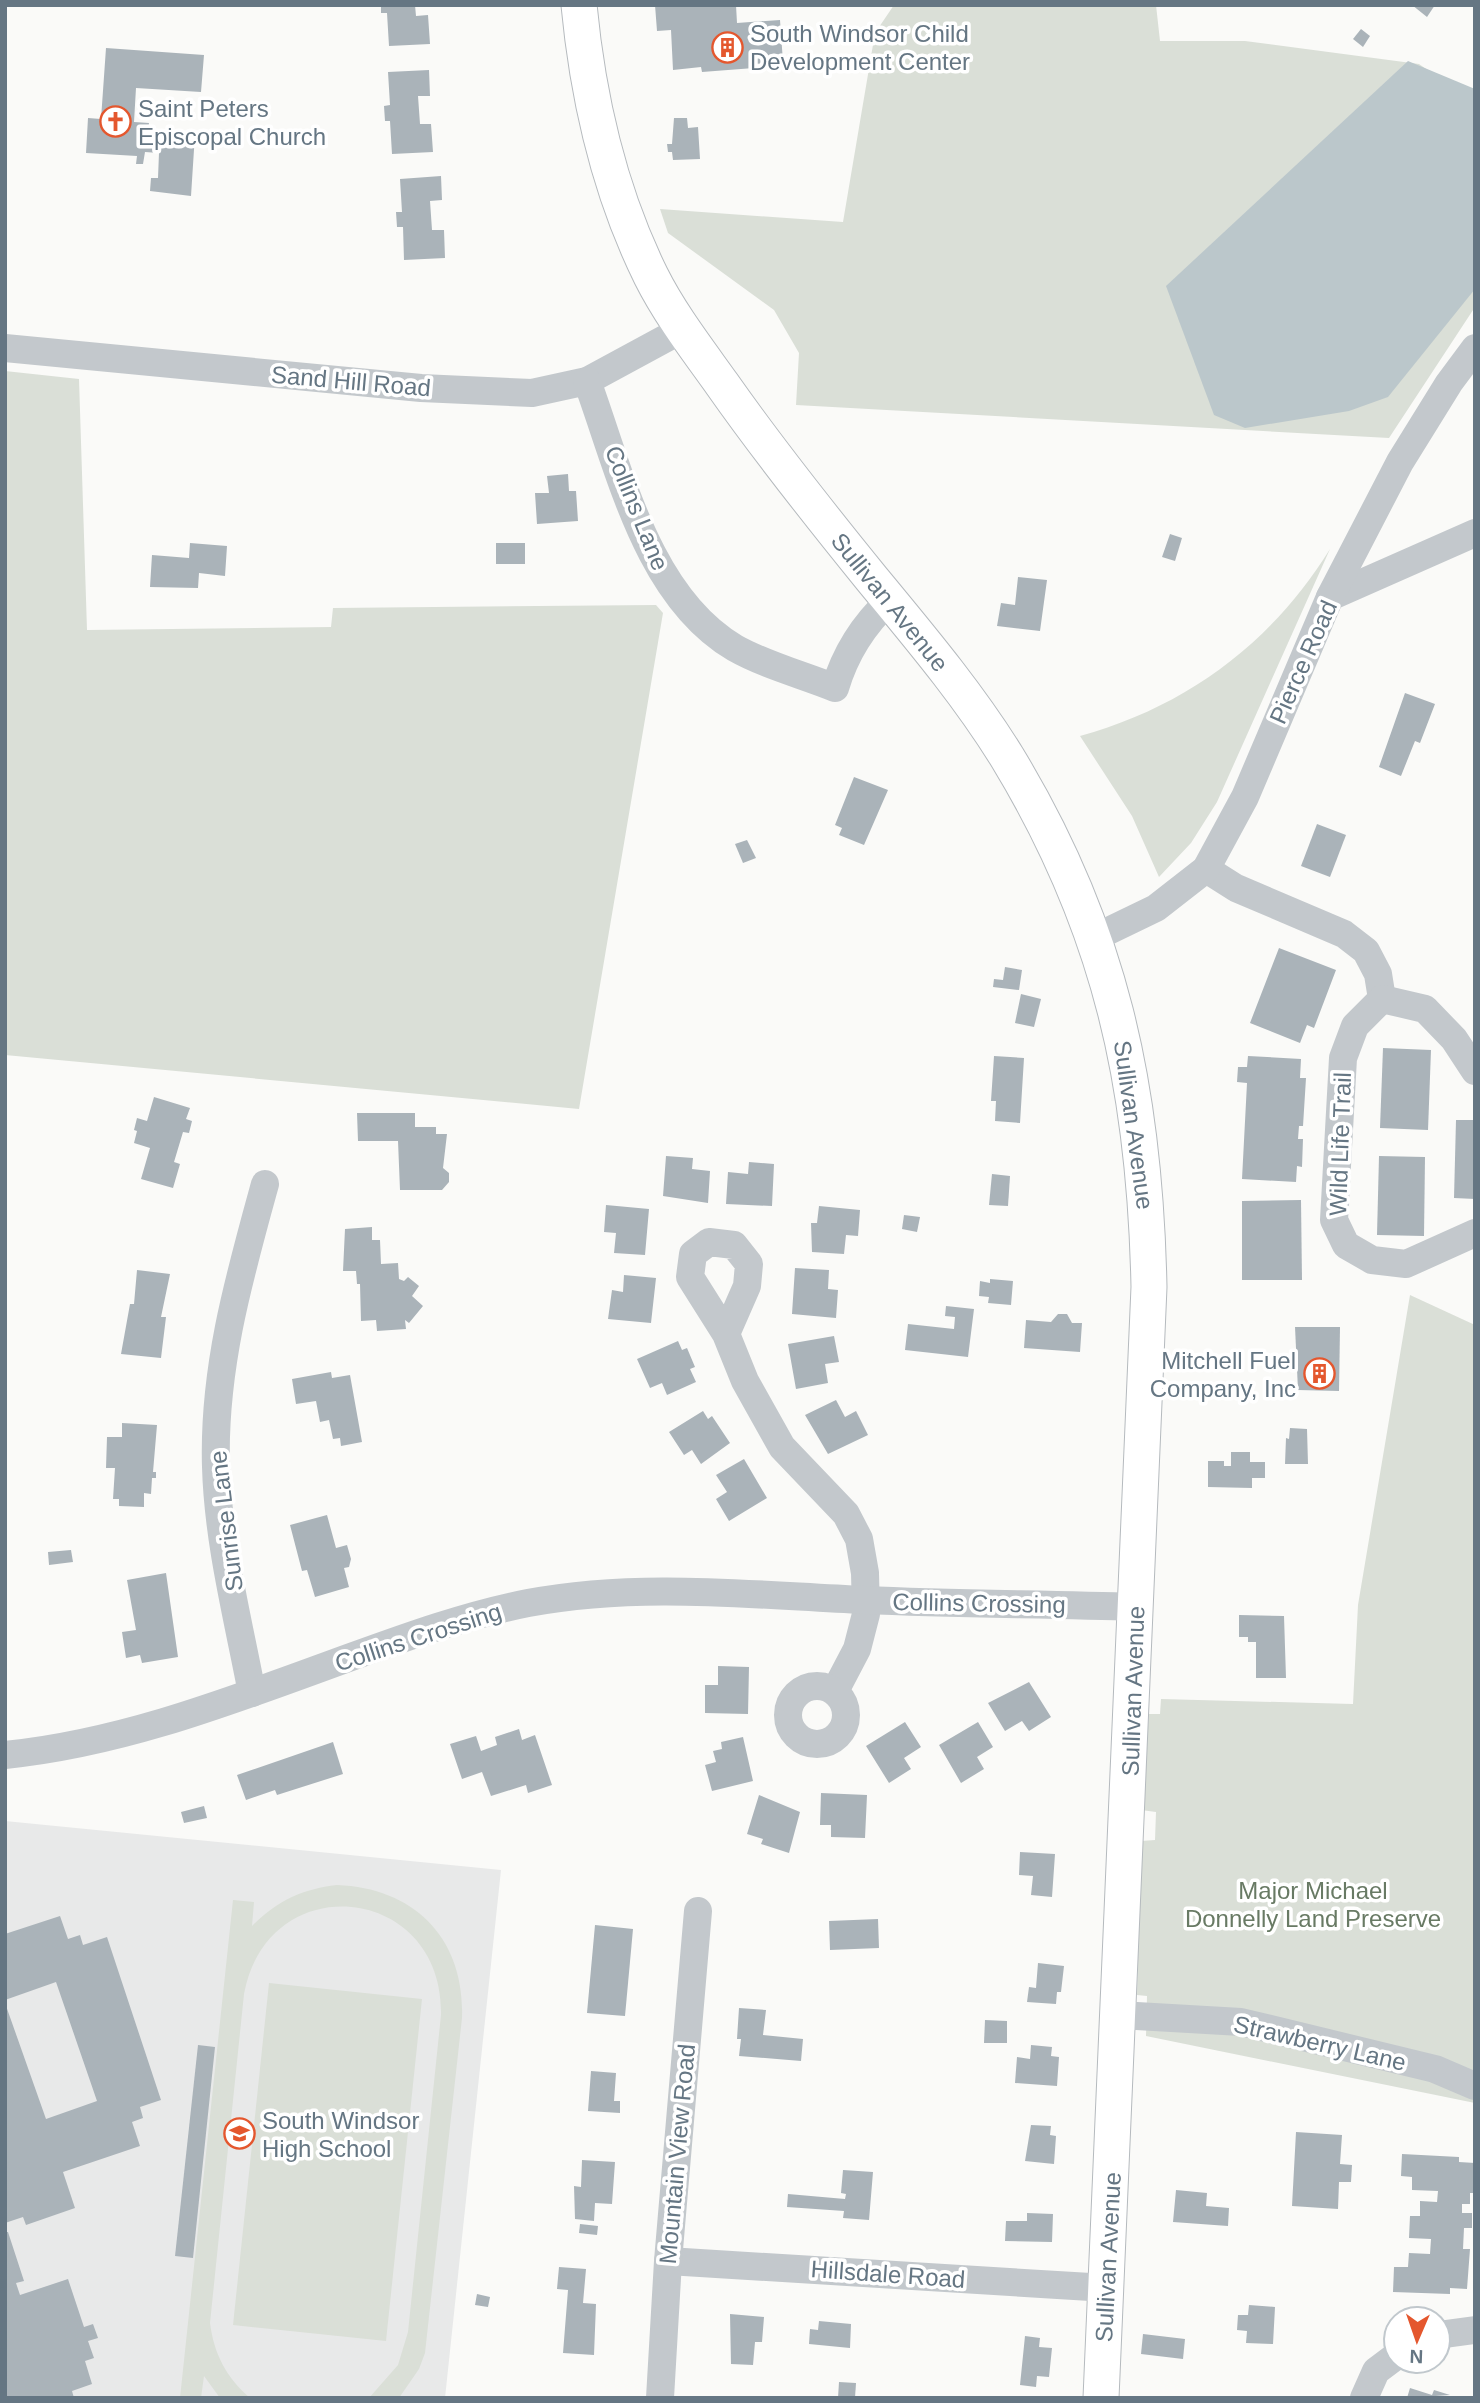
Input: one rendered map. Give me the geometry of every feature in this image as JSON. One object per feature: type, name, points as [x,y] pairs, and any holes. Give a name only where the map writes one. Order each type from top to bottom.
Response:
[{"type":"main road","name":"Sullivan Avenue","points":[[579,5],[586,71],[599,133],[618,198],[651,278],[683,330],[768,450],[926,644],[1006,755],[1044,823],[1096,937],[1125,1047],[1143,1159],[1149,1287],[1101,2398]]},
{"type":"street","name":"Sand Hill Road","points":[[5,348],[504,393],[533,393],[587,380],[683,330]]},
{"type":"street","name":"Pierce Road","points":[[1096,937],[1156,908],[1206,869],[1245,797],[1331,597],[1400,462],[1449,383],[1475,348]]},
{"type":"street","name":"Collins Lane","points":[[587,380],[662,573],[686,607],[735,648],[835,688],[841,668],[869,619],[890,600]]},
{"type":"street","points":[[1331,597],[1475,533]]},
{"type":"street","points":[[1206,869],[1236,888],[1344,934],[1366,951],[1378,974],[1382,999],[1425,1009],[1454,1039],[1475,1071]]},
{"type":"street","name":"Wild Life Trail","points":[[1382,999],[1355,1026],[1343,1058],[1334,1220],[1346,1245],[1372,1260],[1406,1264],[1475,1233]]},
{"type":"street","name":"Sunrise Lane","points":[[252,1693],[223,1532],[216,1467],[219,1381],[231,1307],[264,1184]]},
{"type":"street","points":[[726,1334],[745,1381],[782,1447],[846,1514],[859,1539],[866,1600],[857,1649],[835,1691]]},
{"type":"street","name":"Collins Crossing","points":[[5,1755],[50,1751],[131,1732],[252,1693],[455,1620],[528,1603],[597,1593],[667,1589],[866,1600],[1137,1606]]},
{"type":"street","name":"Mountain View Road","points":[[660,2398],[668,2261],[698,1911]]},
{"type":"street","name":"Strawberry Lane","points":[[1119,2015],[1241,2022],[1435,2069],[1475,2086]]},
{"type":"street","name":"Hillsdale Road","points":[[668,2261],[1107,2288]]},
{"type":"street","points":[[1452,2333],[1475,2330]]},
{"type":"street","points":[[1364,2398],[1376,2371],[1382,2366]]},
{"type":"shaded area","points":[[1408,61],[1475,89],[1475,289],[1388,397],[1349,411],[1245,428],[1214,415],[1166,286]]},
{"type":"shaded area","name":"South Windsor High School","points":[[5,1821],[501,1870],[445,2398],[5,2398]]},
{"type":"green space","points":[[894,5],[1156,5],[1160,41],[1245,41],[1419,64],[1475,103],[1475,307],[1389,438],[796,405],[799,353],[774,310],[668,233],[660,209],[843,222],[875,33]]},
{"type":"green space","points":[[5,371],[79,379],[87,630],[331,627],[333,608],[656,605],[663,613],[579,1109],[5,1055]]},
{"type":"green space","points":[[1330,549],[1217,802],[1191,843],[1159,877],[1132,816],[1080,736],[1156,708],[1223,667],[1281,614],[1307,583]]},
{"type":"green space","name":"Major Michael Donnelly Land Preserve","points":[[1410,1295],[1475,1325],[1475,2103],[1146,2036],[1147,1996],[1137,1995],[1141,1841],[1155,1840],[1156,1812],[1141,1810],[1149,1714],[1160,1714],[1161,1699],[1353,1704],[1358,1605]]},
{"type":"green space","points":[[337,1885],[365,1888],[390,1896],[412,1908],[430,1923],[455,1964],[461,1990],[462,2018],[425,2353],[419,2369],[399,2398],[369,2398],[398,2365],[408,2332],[441,2015],[434,1971],[415,1938],[386,1917],[353,1907],[318,1909],[285,1924],[259,1952],[244,1994],[210,2323],[223,2364],[234,2382],[250,2398],[220,2398],[204,2376],[201,2398],[180,2398],[233,1900],[254,1902],[252,1926],[281,1903],[301,1893]]},
{"type":"green space","points":[[269,1983],[422,1999],[386,2341],[233,2325]]},
{"type":"building","points":[[381,5],[415,5],[416,16],[428,15],[430,44],[389,46],[387,13],[381,13]]},
{"type":"building","name":"South Windsor Child Development Center","points":[[655,5],[736,5],[737,23],[780,20],[783,62],[754,64],[754,68],[702,72],[701,67],[673,70],[671,30],[657,31]]},
{"type":"building","points":[[1412,5],[1435,5],[1427,17]]},
{"type":"building","points":[[1361,29],[1370,36],[1363,47],[1353,39]]},
{"type":"building","name":"Saint Peters Episcopal Church","points":[[106,48],[204,55],[201,92],[136,88],[134,122],[149,123],[148,130],[195,134],[191,196],[150,191],[151,178],[158,178],[159,153],[145,152],[143,164],[136,164],[137,156],[86,153],[88,118],[101,119]]},
{"type":"building","points":[[429,70],[430,96],[418,96],[420,124],[431,124],[433,152],[392,154],[390,121],[385,121],[384,106],[390,105],[388,72]]},
{"type":"building","points":[[674,118],[687,118],[688,128],[698,127],[700,159],[673,160],[667,144],[672,144]]},
{"type":"building","points":[[441,176],[442,200],[430,201],[432,230],[444,230],[445,258],[404,260],[403,227],[397,227],[396,212],[402,212],[400,179]]},
{"type":"building","points":[[568,474],[569,491],[576,491],[578,521],[537,524],[535,493],[549,493],[547,476]]},
{"type":"building","points":[[1170,534],[1182,538],[1175,561],[1162,557]]},
{"type":"building","points":[[190,543],[227,546],[225,576],[199,573],[198,588],[150,587],[152,555],[189,558]]},
{"type":"building","points":[[496,543],[525,543],[525,564],[496,564]]},
{"type":"building","points":[[1018,577],[1047,580],[1040,631],[997,626],[1001,603],[1015,605]]},
{"type":"building","points":[[1405,693],[1435,704],[1420,743],[1415,741],[1401,776],[1379,767]]},
{"type":"building","points":[[854,777],[888,790],[864,845],[839,835],[842,828],[835,825]]},
{"type":"building","points":[[1317,824],[1346,835],[1330,877],[1301,866]]},
{"type":"building","points":[[747,840],[756,858],[743,863],[735,844]]},
{"type":"building","points":[[1279,948],[1336,970],[1314,1028],[1307,1025],[1300,1043],[1250,1023]]},
{"type":"building","points":[[1005,967],[1022,970],[1019,990],[993,987],[994,979],[1003,980]]},
{"type":"building","points":[[1021,994],[1041,999],[1034,1027],[1015,1023]]},
{"type":"building","points":[[1383,1048],[1431,1050],[1428,1130],[1380,1128]]},
{"type":"building","points":[[994,1056],[1024,1058],[1020,1123],[995,1121],[996,1101],[991,1101]]},
{"type":"building","points":[[1248,1056],[1301,1059],[1300,1078],[1306,1078],[1303,1126],[1299,1126],[1298,1139],[1303,1139],[1302,1167],[1297,1166],[1296,1182],[1242,1179],[1247,1083],[1237,1082],[1238,1067],[1247,1067]]},
{"type":"building","points":[[154,1097],[190,1108],[186,1119],[192,1121],[189,1133],[183,1132],[174,1162],[180,1164],[173,1188],[141,1179],[150,1148],[134,1143],[137,1131],[134,1130],[137,1118],[147,1121]]},
{"type":"building","points":[[357,1113],[415,1113],[415,1127],[436,1127],[436,1134],[447,1134],[443,1168],[449,1173],[449,1182],[442,1190],[400,1190],[398,1141],[358,1141]]},
{"type":"building","points":[[1456,1120],[1475,1120],[1475,1199],[1454,1198]]},
{"type":"building","points":[[666,1156],[693,1158],[692,1169],[710,1171],[708,1203],[663,1196]]},
{"type":"building","points":[[1379,1156],[1425,1157],[1424,1236],[1377,1235]]},
{"type":"building","points":[[749,1162],[774,1164],[772,1206],[726,1204],[728,1172],[748,1174]]},
{"type":"building","points":[[992,1174],[1010,1176],[1008,1206],[989,1205]]},
{"type":"building","points":[[1301,1200],[1302,1280],[1242,1280],[1242,1201]]},
{"type":"building","points":[[606,1205],[649,1209],[645,1255],[614,1253],[616,1233],[604,1232]]},
{"type":"building","points":[[819,1206],[860,1210],[858,1236],[846,1235],[844,1254],[812,1252],[811,1223],[817,1223]]},
{"type":"building","points":[[904,1215],[920,1217],[917,1232],[902,1229]]},
{"type":"building","points":[[372,1227],[372,1240],[380,1240],[381,1264],[398,1263],[399,1279],[404,1281],[408,1277],[419,1286],[412,1296],[423,1306],[409,1323],[405,1320],[406,1329],[377,1331],[376,1320],[361,1321],[360,1284],[357,1284],[356,1271],[343,1271],[345,1229]]},
{"type":"building","points":[[795,1268],[829,1270],[828,1289],[838,1290],[836,1318],[792,1314]]},
{"type":"building","points":[[137,1270],[170,1274],[161,1317],[166,1317],[161,1358],[121,1354],[130,1304],[134,1304]]},
{"type":"building","points":[[624,1275],[656,1278],[651,1323],[608,1319],[612,1290],[623,1292]]},
{"type":"building","points":[[990,1279],[1013,1281],[1011,1305],[988,1303],[989,1297],[979,1296],[980,1281],[990,1283]]},
{"type":"building","points":[[946,1306],[974,1309],[968,1357],[905,1350],[908,1324],[954,1329],[955,1317],[945,1316]]},
{"type":"building","points":[[1058,1314],[1067,1314],[1072,1323],[1082,1323],[1080,1352],[1024,1348],[1026,1320],[1051,1322]]},
{"type":"building","name":"Mitchell Fuel Company, Inc","points":[[1295,1327],[1340,1327],[1339,1391],[1298,1390]]},
{"type":"building","points":[[834,1336],[839,1362],[825,1364],[828,1383],[796,1389],[788,1344]]},
{"type":"building","points":[[678,1341],[682,1350],[687,1348],[695,1367],[690,1369],[696,1382],[667,1395],[662,1383],[650,1388],[637,1359]]},
{"type":"building","points":[[331,1372],[332,1378],[350,1375],[362,1442],[341,1446],[340,1438],[333,1439],[329,1420],[320,1422],[316,1401],[296,1404],[292,1379]]},
{"type":"building","points":[[836,1400],[845,1417],[856,1411],[868,1435],[828,1454],[805,1415]]},
{"type":"building","points":[[703,1411],[708,1419],[712,1416],[730,1443],[701,1464],[692,1450],[684,1455],[669,1432]]},
{"type":"building","points":[[122,1423],[157,1425],[153,1472],[156,1472],[156,1478],[152,1478],[151,1494],[144,1493],[144,1507],[119,1506],[119,1499],[113,1499],[115,1468],[106,1468],[107,1437],[122,1437]]},
{"type":"building","points":[[1290,1428],[1307,1429],[1308,1464],[1285,1464],[1286,1438],[1289,1439]]},
{"type":"building","points":[[1231,1452],[1250,1452],[1250,1462],[1265,1462],[1265,1478],[1252,1478],[1252,1488],[1208,1487],[1208,1461],[1224,1461],[1224,1466],[1231,1466]]},
{"type":"building","points":[[744,1459],[767,1498],[729,1521],[716,1499],[727,1492],[716,1475]]},
{"type":"building","points":[[327,1515],[336,1548],[347,1545],[351,1559],[349,1567],[344,1568],[349,1587],[315,1597],[307,1570],[302,1571],[290,1525]]},
{"type":"building","points":[[71,1550],[73,1562],[49,1565],[48,1552]]},
{"type":"building","points":[[166,1573],[178,1657],[142,1663],[140,1655],[126,1658],[122,1632],[136,1630],[127,1580]]},
{"type":"building","points":[[1239,1615],[1284,1616],[1286,1678],[1256,1678],[1256,1642],[1248,1642],[1248,1637],[1239,1637]]},
{"type":"building","points":[[718,1666],[749,1667],[748,1714],[705,1713],[705,1685],[718,1685]]},
{"type":"building","points":[[1029,1682],[1051,1717],[1029,1731],[1022,1721],[1005,1731],[988,1703]]},
{"type":"building","points":[[905,1722],[921,1747],[904,1758],[911,1769],[889,1783],[866,1746]]},
{"type":"building","points":[[978,1722],[993,1747],[977,1757],[984,1769],[961,1783],[939,1745]]},
{"type":"building","points":[[519,1729],[522,1740],[535,1735],[552,1785],[528,1793],[526,1785],[491,1796],[482,1772],[462,1779],[450,1744],[476,1736],[481,1751],[497,1745],[495,1737]]},
{"type":"building","points":[[743,1737],[753,1781],[712,1791],[705,1765],[716,1762],[713,1751],[722,1749],[721,1742]]},
{"type":"building","points":[[333,1742],[343,1774],[277,1795],[275,1790],[246,1800],[237,1775]]},
{"type":"building","points":[[821,1793],[867,1795],[865,1838],[831,1837],[831,1825],[820,1825]]},
{"type":"building","points":[[759,1795],[800,1812],[789,1853],[761,1844],[763,1839],[747,1834]]},
{"type":"building","points":[[204,1806],[207,1818],[184,1823],[181,1812]]},
{"type":"building","points":[[1020,1852],[1055,1854],[1052,1897],[1031,1895],[1033,1876],[1019,1875]]},
{"type":"building","points":[[60,1916],[68,1939],[80,1935],[83,1945],[107,1937],[161,2100],[140,2107],[143,2118],[132,2122],[140,2146],[63,2172],[75,2208],[26,2225],[23,2217],[5,2223],[5,2003],[46,2119],[97,2101],[56,1982],[5,2000],[5,1934]]},
{"type":"building","points":[[878,1919],[879,1948],[830,1950],[829,1921]]},
{"type":"building","points":[[595,1925],[633,1929],[625,2016],[587,2013]]},
{"type":"building","points":[[1038,1963],[1064,1966],[1061,1992],[1057,1992],[1056,2004],[1027,2002],[1029,1987],[1036,1988]]},
{"type":"building","points":[[739,2008],[766,2010],[763,2035],[803,2039],[801,2061],[739,2056]]},
{"type":"building","points":[[985,2020],[1007,2021],[1007,2043],[984,2043]]},
{"type":"building","points":[[198,2045],[215,2047],[193,2258],[175,2256]]},
{"type":"building","points":[[1031,2045],[1052,2047],[1051,2056],[1059,2057],[1057,2086],[1015,2083],[1017,2057],[1030,2059]]},
{"type":"building","points":[[591,2071],[616,2073],[614,2101],[620,2101],[620,2113],[588,2111]]},
{"type":"building","points":[[1031,2125],[1051,2126],[1050,2135],[1056,2136],[1054,2164],[1025,2161]]},
{"type":"building","points":[[1296,2132],[1342,2135],[1340,2164],[1352,2165],[1351,2182],[1339,2182],[1338,2209],[1292,2206]]},
{"type":"building","points":[[1402,2154],[1459,2157],[1459,2162],[1475,2163],[1475,2193],[1470,2193],[1470,2204],[1462,2204],[1462,2213],[1472,2213],[1472,2228],[1464,2228],[1463,2249],[1470,2249],[1467,2289],[1450,2288],[1450,2294],[1393,2292],[1394,2267],[1408,2267],[1409,2253],[1430,2254],[1431,2239],[1409,2238],[1410,2216],[1420,2216],[1420,2201],[1437,2202],[1438,2191],[1412,2190],[1412,2177],[1401,2176]]},
{"type":"building","points":[[582,2160],[615,2162],[612,2204],[595,2203],[594,2221],[575,2219],[574,2186],[581,2187]]},
{"type":"building","points":[[843,2170],[873,2172],[869,2220],[843,2218],[844,2211],[787,2207],[788,2194],[845,2199],[846,2194],[841,2193]]},
{"type":"building","points":[[1176,2190],[1207,2193],[1206,2206],[1229,2208],[1228,2226],[1173,2222]]},
{"type":"building","points":[[1027,2213],[1053,2214],[1052,2242],[1005,2241],[1006,2221],[1027,2221]]},
{"type":"building","points":[[580,2224],[598,2226],[597,2235],[579,2233]]},
{"type":"building","points":[[5,2232],[8,2232],[24,2281],[16,2283],[20,2295],[68,2279],[84,2327],[93,2324],[98,2338],[88,2341],[94,2358],[85,2361],[92,2384],[72,2391],[74,2398],[5,2398]]},
{"type":"building","points":[[559,2267],[586,2269],[583,2303],[596,2304],[594,2355],[563,2353],[568,2290],[557,2289]]},
{"type":"building","points":[[477,2294],[490,2297],[488,2307],[475,2305]]},
{"type":"building","points":[[1249,2305],[1275,2307],[1273,2344],[1246,2343],[1247,2331],[1237,2330],[1238,2315],[1248,2315]]},
{"type":"building","points":[[730,2314],[764,2317],[762,2342],[755,2342],[753,2365],[731,2364]]},
{"type":"building","points":[[819,2321],[851,2324],[850,2348],[809,2344],[810,2329],[818,2330]]},
{"type":"building","points":[[1143,2334],[1185,2339],[1183,2359],[1141,2354]]},
{"type":"building","points":[[1025,2336],[1040,2338],[1039,2347],[1052,2348],[1049,2377],[1037,2376],[1036,2387],[1020,2385]]},
{"type":"building","points":[[839,2382],[856,2383],[855,2398],[838,2398]]},
{"type":"building","points":[[1410,2388],[1432,2395],[1434,2390],[1450,2395],[1407,2398]]},
{"type":"place","name":"South Windsor Child Development Center","points":[[727,47]]},
{"type":"place","name":"Saint Peters Episcopal Church","points":[[115,122]]},
{"type":"place","name":"Mitchell Fuel Company, Inc","points":[[1319,1374]]},
{"type":"place","name":"South Windsor High School","points":[[239,2134]]}]
